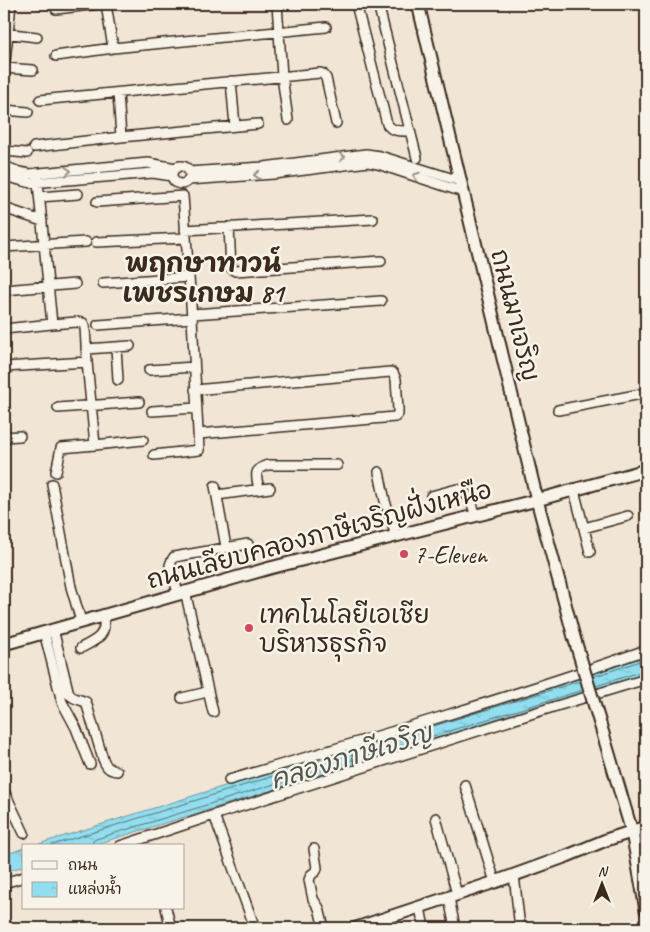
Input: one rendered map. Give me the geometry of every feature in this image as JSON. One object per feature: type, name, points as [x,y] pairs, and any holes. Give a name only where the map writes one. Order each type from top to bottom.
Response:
[{"type":"main road","name":"ถนนมาเจริญ","points":[[418,4],[537,500],[574,637],[632,832],[646,910]]},
{"type":"main road","name":"ถนนเลียบคลองภาษีเจริญฝั่งเหนือ","points":[[4,644],[285,564],[476,516],[646,470]]},
{"type":"main road","points":[[356,928],[494,882],[646,827]]},
{"type":"street","points":[[11,4],[6,34],[4,69],[33,70]]},
{"type":"street","points":[[56,9],[100,4]]},
{"type":"street","points":[[106,4],[113,48]]},
{"type":"street","points":[[277,4],[282,76],[288,120]]},
{"type":"street","points":[[356,4],[386,124],[392,130],[410,131]]},
{"type":"street","points":[[378,4],[417,158]]},
{"type":"street","points":[[56,56],[113,48],[326,27]]},
{"type":"street","points":[[6,34],[37,37]]},
{"type":"street","points":[[40,100],[320,73],[326,78],[336,124]]},
{"type":"street","points":[[231,81],[235,126]]},
{"type":"street","points":[[118,93],[121,137]]},
{"type":"street","points":[[4,110],[28,112]]},
{"type":"street","points":[[4,151],[31,150],[121,137],[258,124]]},
{"type":"street","points":[[154,455],[199,450],[183,196],[185,180],[184,168],[179,167],[174,172],[174,181],[185,180],[232,173],[274,174],[366,154],[379,160],[462,186]]},
{"type":"street","points":[[4,176],[30,183],[38,178],[148,163],[174,172]]},
{"type":"street","points":[[4,166],[38,178]]},
{"type":"street","points":[[38,178],[52,324]]},
{"type":"street","points":[[40,197],[78,194]]},
{"type":"street","points":[[97,202],[183,196]]},
{"type":"street","points":[[4,208],[42,221]]},
{"type":"street","points":[[96,242],[186,234],[229,227],[372,220]]},
{"type":"street","points":[[229,227],[232,268],[235,271],[381,261]]},
{"type":"street","points":[[4,247],[86,242]]},
{"type":"street","points":[[103,283],[189,277]]},
{"type":"street","points":[[4,290],[75,284]]},
{"type":"street","points":[[98,325],[381,301]]},
{"type":"street","points":[[4,329],[82,323],[85,327],[96,445]]},
{"type":"street","points":[[116,346],[118,380]]},
{"type":"street","points":[[86,349],[130,346]]},
{"type":"street","points":[[4,367],[87,362]]},
{"type":"street","points":[[149,370],[194,367]]},
{"type":"street","points":[[195,390],[390,372],[393,373],[396,380],[398,409],[398,414],[395,417],[198,434]]},
{"type":"street","points":[[558,410],[646,394]]},
{"type":"street","points":[[58,408],[140,402]]},
{"type":"street","points":[[152,411],[196,408]]},
{"type":"street","points":[[4,437],[20,436]]},
{"type":"street","points":[[56,472],[61,448],[142,440]]},
{"type":"street","points":[[259,489],[256,474],[261,467],[268,465],[337,465]]},
{"type":"street","points":[[379,472],[385,501],[396,536]]},
{"type":"street","points":[[52,484],[71,587],[81,621]]},
{"type":"street","points":[[226,547],[216,490],[270,488]]},
{"type":"street","points":[[431,496],[460,489],[468,497],[476,516]]},
{"type":"street","points":[[574,490],[590,552]]},
{"type":"street","points":[[584,528],[628,516]]},
{"type":"street","points":[[213,712],[182,592],[170,565],[177,556],[248,544]]},
{"type":"street","points":[[81,648],[96,640],[104,630],[103,615]]},
{"type":"street","points":[[49,630],[62,702],[76,728],[90,764]]},
{"type":"street","points":[[49,630],[70,694],[76,699],[86,702],[103,758],[111,770],[117,771]]},
{"type":"street","points":[[229,780],[355,744],[561,680],[646,650]]},
{"type":"street","points":[[126,844],[361,767],[646,679]]},
{"type":"street","points":[[182,698],[208,690]]},
{"type":"street","points":[[355,744],[361,767]]},
{"type":"street","points":[[465,785],[494,882]]},
{"type":"street","points":[[4,791],[24,833]]},
{"type":"street","points":[[214,816],[255,928]]},
{"type":"street","points":[[436,818],[453,896],[455,928]]},
{"type":"street","points":[[314,849],[317,868],[310,875],[310,880],[313,899],[319,908],[324,928]]},
{"type":"street","points":[[514,875],[520,928]]},
{"type":"street","points":[[4,883],[22,878]]},
{"type":"street","points":[[420,907],[424,928]]},
{"type":"street","points":[[166,910],[171,928]]},
{"type":"water","name":"คลองภาษีเจริญ","points":[[646,654],[646,675],[596,691],[97,844],[38,844]]},
{"type":"water","points":[[22,849],[22,867],[4,872],[4,855]]},
{"type":"place","name":"7-Eleven","points":[[404,554]]},
{"type":"place","name":"เทคโนโลยีเอเชีย บริหารธุรกิจ","points":[[249,628]]},
{"type":"district","name":"พฤกษาทาวน์ เพชรเกษม 81","points":[[203,278]]}]
